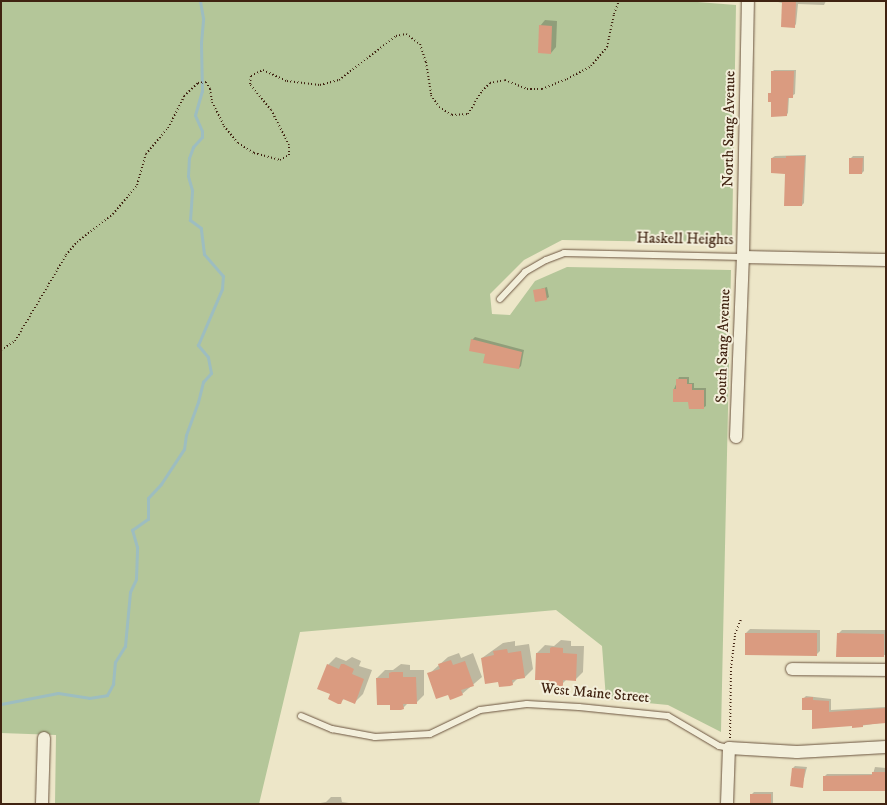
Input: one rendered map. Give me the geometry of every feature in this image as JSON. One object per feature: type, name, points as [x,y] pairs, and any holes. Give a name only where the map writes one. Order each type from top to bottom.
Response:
[{"type":"street","name":"North Sang Avenue","points":[[743,257],[748,1]]},
{"type":"street","name":"Haskell Heights","points":[[743,257],[886,260]]},
{"type":"street","name":"South Sang Avenue","points":[[736,437],[743,257]]},
{"type":"street","points":[[792,669],[886,670]]},
{"type":"street","points":[[42,804],[44,738]]},
{"type":"street","name":"West Maine Street","points":[[729,748],[797,752],[886,747]]},
{"type":"street","points":[[727,804],[729,748]]},
{"type":"lane","name":"Haskell Heights","points":[[500,299],[524,272],[546,260],[564,254],[743,257]]},
{"type":"lane","name":"West Maine Street","points":[[301,716],[332,729],[375,737],[430,734],[480,710],[527,704],[579,707],[668,716],[719,746],[729,748]]},
{"type":"path","points":[[1,350],[15,341],[66,255],[77,242],[113,214],[137,185],[146,154],[168,128],[184,96],[198,83],[206,82],[212,102],[231,136],[254,153],[280,160],[289,155],[290,145],[272,110],[250,84],[251,76],[264,70],[287,81],[320,85],[339,80],[396,36],[406,34],[420,44],[426,62],[430,95],[439,107],[452,115],[468,114],[482,91],[490,83],[505,80],[527,89],[542,89],[567,79],[591,66],[606,47],[619,1]]},
{"type":"path","points":[[729,748],[735,634],[741,619]]},
{"type":"green space","points":[[1,1],[685,1],[736,5],[732,243],[562,240],[524,260],[490,294],[492,314],[510,315],[535,281],[567,267],[731,270],[721,732],[668,705],[606,699],[602,646],[556,610],[300,632],[259,804],[55,804],[56,735],[1,733]]},
{"type":"building","points":[[782,1],[796,1],[795,28],[781,27]]},
{"type":"building","points":[[539,25],[552,26],[551,54],[538,53]]},
{"type":"building","points":[[771,71],[794,71],[793,98],[788,98],[787,116],[771,117],[771,102],[768,102],[768,93],[771,93]]},
{"type":"building","points":[[786,156],[805,156],[802,206],[784,206],[785,174],[771,173],[771,158],[786,158]]},
{"type":"building","points":[[849,158],[863,158],[862,174],[849,174]]},
{"type":"building","points":[[545,288],[547,300],[535,302],[533,290]]},
{"type":"building","points":[[471,339],[522,352],[519,369],[483,363],[485,354],[469,351]]},
{"type":"building","points":[[676,379],[687,379],[687,384],[692,384],[692,390],[704,390],[704,409],[689,409],[688,402],[673,402],[673,389],[676,389]]},
{"type":"building","points":[[745,633],[817,633],[817,656],[745,655]]},
{"type":"building","points":[[837,633],[884,634],[884,657],[836,657]]},
{"type":"building","points":[[550,648],[563,648],[563,653],[577,654],[576,681],[563,680],[563,686],[559,686],[548,685],[549,680],[535,680],[536,653],[550,653]]},
{"type":"building","points":[[507,649],[508,653],[521,651],[525,678],[512,680],[513,685],[510,686],[499,687],[498,682],[485,684],[481,658],[494,655],[493,651]]},
{"type":"building","points":[[451,660],[453,665],[465,661],[474,686],[461,690],[463,695],[453,699],[450,700],[448,695],[436,699],[427,673],[440,669],[438,664]]},
{"type":"building","points":[[327,664],[339,669],[341,664],[344,664],[354,669],[352,674],[364,679],[355,704],[343,699],[341,704],[338,704],[328,699],[330,694],[317,689]]},
{"type":"building","points":[[403,672],[403,677],[416,677],[417,704],[403,704],[404,709],[401,710],[390,710],[390,705],[377,705],[376,678],[389,678],[389,673]]},
{"type":"building","points":[[813,697],[813,700],[829,701],[829,712],[886,708],[886,723],[852,728],[852,726],[812,729],[812,710],[802,710],[802,698]]},
{"type":"building","points":[[792,768],[805,769],[803,788],[790,786]]},
{"type":"building","points":[[872,772],[885,772],[885,791],[823,791],[823,776],[872,775]]},
{"type":"building","points":[[750,794],[771,794],[771,804],[750,804]]},
{"type":"waterway","points":[[1,704],[58,693],[89,698],[107,695],[113,684],[115,662],[125,646],[130,592],[136,579],[137,547],[132,530],[148,519],[148,498],[161,484],[184,449],[186,435],[203,382],[211,373],[208,357],[198,345],[222,289],[223,276],[204,254],[201,228],[190,220],[192,190],[188,176],[189,158],[193,147],[202,137],[202,131],[195,115],[202,91],[201,43],[203,18],[200,1]]}]
